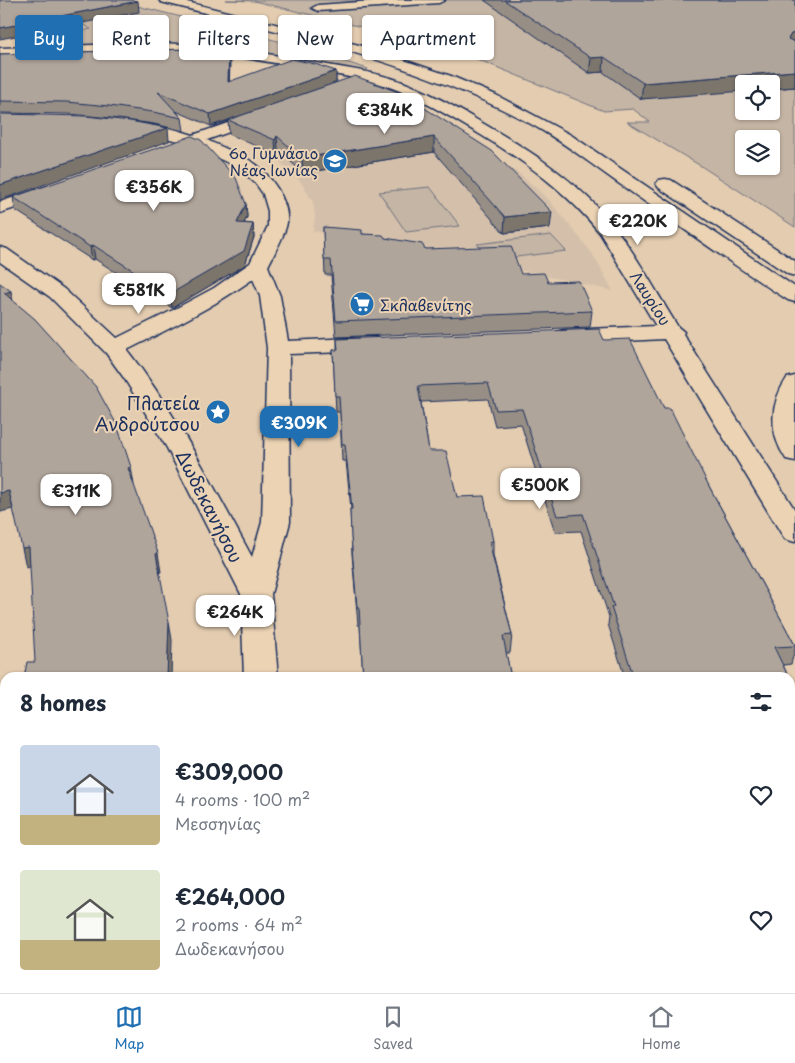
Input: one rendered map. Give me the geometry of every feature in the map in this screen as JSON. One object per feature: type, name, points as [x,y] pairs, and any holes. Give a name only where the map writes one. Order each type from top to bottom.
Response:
[{"type":"street","points":[[166,0],[307,34],[384,55],[432,72],[482,93],[534,119],[567,139],[737,259],[795,296]]},
{"type":"street","points":[[196,0],[400,50],[477,78],[541,108]]},
{"type":"street","points":[[318,8],[439,0]]},
{"type":"street","name":"Λαυρίου","points":[[0,52],[132,48],[204,49],[260,56],[371,77],[402,87],[479,127],[514,148],[566,186],[590,207],[608,231],[673,332],[795,532]]},
{"type":"street","points":[[343,87],[371,77]]},
{"type":"street","points":[[166,150],[278,110]]},
{"type":"street","points":[[113,125],[174,134],[193,140],[245,164],[262,180],[272,194],[277,211],[277,226],[258,266],[220,292],[181,315],[114,348]]},
{"type":"street","points":[[650,174],[795,270]]},
{"type":"street","points":[[0,208],[64,185]]},
{"type":"street","name":"Δωδεκανήσου","points":[[0,253],[57,293],[81,314],[114,348],[135,376],[180,448],[256,594],[261,672]]},
{"type":"street","points":[[256,594],[276,522],[278,455],[278,348],[270,296],[258,266]]},
{"type":"street","points":[[544,338],[673,332]]},
{"type":"street","points":[[278,348],[396,343]]},
{"type":"street","points":[[795,383],[790,389],[784,416],[789,441],[795,453]]},
{"type":"shaded area","points":[[226,0],[795,0],[795,227],[701,166],[627,122],[650,122],[633,109],[604,111],[479,60],[494,60],[494,15],[362,15],[362,27],[352,25],[352,15],[312,15],[254,1]]},
{"type":"shaded area","points":[[125,3],[179,16],[179,45],[169,45],[169,15],[93,15],[93,47],[83,48],[83,31],[91,29],[83,25],[83,15],[76,15]]},
{"type":"shaded area","points":[[268,39],[278,41],[278,56],[268,54]]},
{"type":"shaded area","points":[[301,60],[339,60],[368,69],[365,71]]},
{"type":"shaded area","points":[[427,121],[474,144],[521,175],[549,200],[592,253],[613,291],[470,259],[313,231],[315,216],[313,202],[300,181],[274,156]]},
{"type":"shaded area","points":[[430,187],[460,226],[406,232],[379,192]]},
{"type":"shaded area","points":[[551,235],[566,251],[491,260],[477,244]]},
{"type":"building","points":[[0,0],[138,1],[66,15],[15,15],[15,25],[0,28]]},
{"type":"building","points":[[504,0],[795,0],[795,33],[791,34],[788,39],[795,42],[795,71],[643,83],[604,57],[591,58]]},
{"type":"building","points":[[179,49],[179,60],[229,60],[228,82],[289,60],[315,64],[336,71],[210,114],[158,92],[182,118],[153,112],[67,102],[0,101],[0,54],[15,54],[15,60],[83,60],[83,52],[93,52],[93,60],[169,60],[169,50]]},
{"type":"building","points":[[355,76],[401,93],[492,151],[552,212],[505,217],[434,137],[302,158],[277,136],[275,140],[228,120]]},
{"type":"building","points":[[0,114],[86,116],[168,128],[0,185]]},
{"type":"building","points":[[192,136],[201,140],[236,178],[246,204],[237,223],[253,224],[244,251],[170,294],[93,245],[90,247],[13,197]]},
{"type":"building","points":[[323,227],[362,230],[362,234],[383,235],[385,238],[422,244],[425,249],[511,246],[521,274],[544,273],[548,282],[579,281],[592,311],[336,321],[331,260],[324,260]]},
{"type":"building","points":[[0,283],[11,291],[4,293],[35,319],[96,387],[117,425],[131,467],[128,468],[158,553],[156,554],[169,622],[167,672],[25,672],[27,662],[35,662],[29,547],[22,548],[9,491],[0,493]]},
{"type":"building","points":[[599,329],[604,340],[630,339],[664,408],[670,408],[710,488],[795,645],[774,647],[786,672],[632,672],[611,607],[614,607],[583,514],[557,516],[522,409],[496,410],[488,383],[418,386],[429,451],[446,451],[457,497],[484,496],[493,541],[489,542],[512,635],[503,636],[510,672],[363,672],[359,607],[357,607],[351,537],[350,509],[352,509],[345,444],[342,444],[339,396],[335,396],[333,350],[338,350],[337,339]]},
{"type":"place","name":"6ο Γυμνάσιο Νέας Ιωνίας","points":[[335,161]]},
{"type":"place","name":"Σκλαβενίτης","points":[[362,304]]},
{"type":"place","name":"Πλατεία Ανδρούτσου","points":[[218,412]]}]
